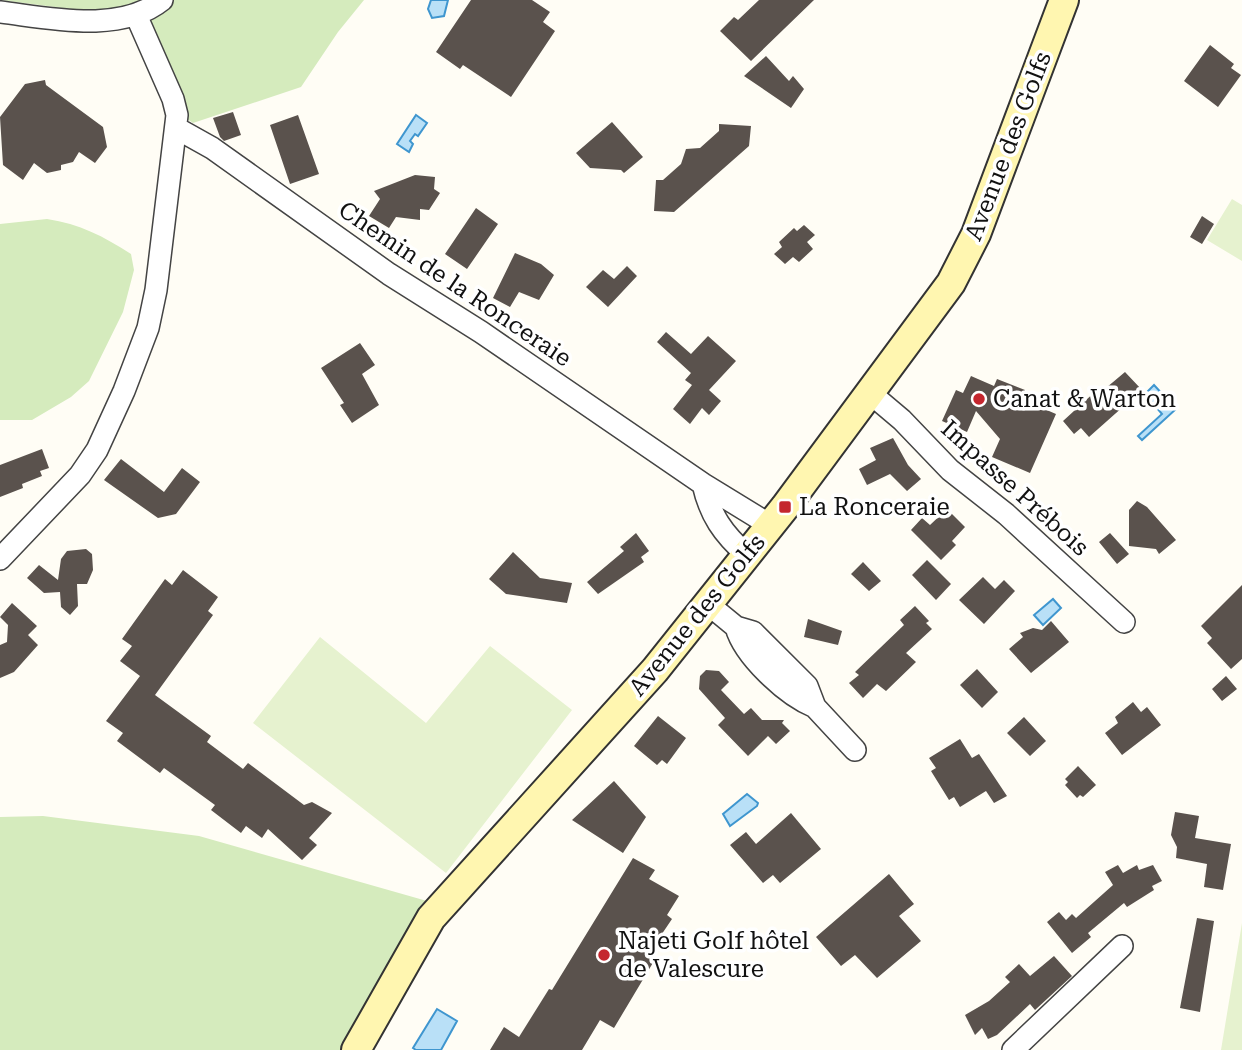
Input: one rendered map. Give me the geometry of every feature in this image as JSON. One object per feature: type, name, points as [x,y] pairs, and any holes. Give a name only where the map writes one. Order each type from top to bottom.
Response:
[{"type":"main road","name":"Avenue des Golfs","points":[[356,1050],[420,934],[450,894],[655,670],[770,525],[951,283],[976,234],[1064,0]]},
{"type":"street","points":[[0,12],[81,19],[117,19],[136,15],[162,0]]},
{"type":"street","points":[[0,559],[79,475],[97,450],[124,391],[148,328],[156,290],[177,129],[173,99],[136,15]]},
{"type":"street","name":"Chemin de la Ronceraie","points":[[177,129],[212,148],[389,275],[481,332],[703,484],[770,525]]},
{"type":"street","name":"Impasse Prébois","points":[[870,393],[902,420],[950,470],[1006,514],[1125,622]]},
{"type":"street","points":[[703,484],[709,510],[720,528],[747,555]]},
{"type":"street","points":[[708,604],[736,626],[741,645],[797,699],[815,707],[855,750]]},
{"type":"street","points":[[1013,1050],[1122,946]]},
{"type":"green space","points":[[0,0],[364,0],[338,32],[301,87],[193,123],[183,116],[182,98],[159,38],[122,7],[94,12]]},
{"type":"green space","points":[[1232,199],[1242,205],[1242,261],[1207,240]]},
{"type":"green space","points":[[47,219],[81,228],[111,242],[131,254],[134,270],[123,312],[89,381],[71,397],[32,420],[0,420],[0,224]]},
{"type":"green space","points":[[320,637],[426,723],[490,646],[572,710],[446,873],[253,723]]},
{"type":"green space","points":[[43,816],[199,836],[427,901],[442,910],[347,1050],[0,1050],[0,817]]},
{"type":"green space","points":[[1242,923],[1242,1050],[1221,1050]]},
{"type":"water","points":[[431,0],[448,0],[444,16],[432,18],[428,9]]},
{"type":"water","points":[[416,115],[427,123],[418,136],[415,134],[410,141],[413,144],[409,152],[397,144]]},
{"type":"water","points":[[1154,385],[1176,409],[1142,440],[1138,436],[1162,414],[1145,394]]},
{"type":"water","points":[[1053,599],[1061,608],[1043,625],[1034,615]]},
{"type":"water","points":[[747,794],[758,803],[757,806],[730,826],[723,814]]},
{"type":"water","points":[[437,1009],[457,1021],[441,1050],[416,1050],[413,1048]]},
{"type":"building","points":[[471,0],[532,0],[550,12],[543,22],[555,31],[511,97],[463,65],[460,69],[436,52]]},
{"type":"building","points":[[759,0],[814,0],[751,61],[720,31],[734,17],[738,20]]},
{"type":"building","points":[[1210,45],[1234,64],[1231,68],[1241,75],[1218,107],[1184,81]]},
{"type":"building","points":[[766,56],[789,81],[793,76],[804,89],[791,108],[744,76]]},
{"type":"building","points":[[45,80],[46,85],[103,127],[107,147],[95,163],[79,152],[73,162],[61,165],[61,170],[47,173],[34,163],[23,180],[3,165],[0,117],[25,84]]},
{"type":"building","points":[[233,112],[241,135],[224,141],[213,118]]},
{"type":"building","points":[[298,115],[319,174],[290,184],[270,125]]},
{"type":"building","points":[[612,122],[643,157],[624,173],[621,170],[590,168],[576,153]]},
{"type":"building","points":[[719,124],[751,126],[749,146],[674,212],[654,211],[656,180],[663,180],[681,164],[686,149],[700,148],[719,131]]},
{"type":"building","points":[[415,175],[435,177],[434,189],[440,193],[429,210],[420,209],[420,220],[396,217],[389,228],[369,216],[380,199],[374,191]]},
{"type":"building","points":[[476,208],[498,224],[467,269],[445,254]]},
{"type":"building","points":[[1202,216],[1214,224],[1202,244],[1190,237]]},
{"type":"building","points":[[804,225],[815,235],[807,242],[813,249],[799,262],[793,257],[785,264],[774,254],[782,247],[779,242],[794,228],[797,231]]},
{"type":"building","points":[[515,253],[541,264],[554,275],[539,300],[519,292],[510,307],[493,298]]},
{"type":"building","points":[[627,266],[637,276],[608,307],[586,287],[603,270],[614,279]]},
{"type":"building","points":[[666,332],[691,354],[708,336],[736,361],[709,390],[721,401],[709,415],[702,408],[690,424],[673,409],[692,385],[685,380],[691,373],[657,342]]},
{"type":"building","points":[[360,343],[375,365],[362,374],[379,405],[352,423],[340,405],[344,403],[321,368]]},
{"type":"building","points":[[1125,372],[1142,390],[1089,437],[1081,428],[1074,434],[1063,421],[1097,390],[1100,393]]},
{"type":"building","points":[[971,376],[994,386],[997,379],[1025,390],[1021,399],[1056,414],[1030,473],[992,457],[1000,439],[976,411],[967,432],[942,421],[956,390],[963,393]]},
{"type":"building","points":[[893,438],[908,465],[921,479],[907,491],[890,474],[867,485],[859,469],[876,460],[870,448]]},
{"type":"building","points":[[42,449],[49,468],[40,471],[42,476],[22,484],[23,488],[0,497],[0,465]]},
{"type":"building","points":[[121,459],[164,492],[182,468],[200,482],[176,514],[158,518],[104,480]]},
{"type":"building","points":[[1137,501],[1147,507],[1176,540],[1159,554],[1156,549],[1129,546],[1129,510]]},
{"type":"building","points":[[947,509],[965,527],[952,541],[956,545],[941,560],[911,530],[922,518],[930,525]]},
{"type":"building","points":[[636,533],[649,551],[641,557],[644,562],[598,594],[587,582],[624,551],[620,547]]},
{"type":"building","points":[[1110,533],[1129,554],[1117,564],[1099,542]]},
{"type":"building","points":[[86,549],[92,554],[93,570],[87,584],[77,584],[78,606],[70,615],[61,607],[60,592],[44,593],[27,578],[39,565],[58,580],[61,559],[67,551]]},
{"type":"building","points":[[513,552],[540,578],[572,583],[567,603],[506,594],[489,579]]},
{"type":"building","points":[[927,560],[951,584],[936,600],[912,575]]},
{"type":"building","points":[[863,562],[881,581],[869,591],[851,574]]},
{"type":"building","points":[[183,570],[218,597],[208,611],[213,615],[155,695],[211,736],[207,742],[243,769],[248,763],[304,805],[312,802],[332,813],[309,838],[317,845],[302,860],[268,829],[262,838],[246,826],[241,833],[211,810],[215,805],[164,768],[160,773],[117,741],[123,733],[106,721],[140,676],[120,661],[132,646],[122,639],[165,579],[172,585]]},
{"type":"building","points":[[983,577],[995,589],[1004,580],[1015,591],[984,624],[959,600]]},
{"type":"building","points":[[1242,585],[1242,659],[1231,669],[1207,643],[1212,638],[1201,626]]},
{"type":"building","points":[[12,603],[37,626],[28,635],[38,645],[14,672],[0,678],[0,645],[7,642],[8,625],[0,617]]},
{"type":"building","points":[[915,606],[929,621],[926,623],[932,629],[906,653],[916,662],[886,691],[877,684],[863,698],[849,683],[859,675],[855,672],[904,625],[900,620]]},
{"type":"building","points":[[808,619],[842,631],[838,645],[804,637]]},
{"type":"building","points":[[1051,621],[1069,642],[1031,673],[1009,649],[1023,637],[1020,633],[1033,628],[1042,630]]},
{"type":"building","points":[[977,669],[998,692],[982,708],[960,685]]},
{"type":"building","points":[[706,670],[719,671],[729,682],[721,690],[744,714],[751,708],[762,720],[784,720],[782,723],[790,731],[776,744],[768,736],[748,756],[718,725],[725,718],[699,689],[700,676]]},
{"type":"building","points":[[1226,676],[1237,689],[1222,701],[1212,689]]},
{"type":"building","points":[[1133,702],[1141,712],[1147,707],[1161,725],[1122,755],[1105,733],[1118,723],[1115,717]]},
{"type":"building","points":[[658,716],[686,738],[667,764],[662,760],[657,765],[634,746]]},
{"type":"building","points":[[1024,717],[1046,741],[1030,756],[1007,733]]},
{"type":"building","points":[[960,739],[972,758],[979,754],[1007,796],[994,803],[986,791],[960,807],[954,797],[949,800],[931,771],[936,768],[929,758]]},
{"type":"building","points":[[1078,766],[1096,785],[1083,797],[1080,795],[1077,798],[1065,785],[1068,782],[1065,779]]},
{"type":"building","points":[[614,781],[646,817],[623,853],[572,820]]},
{"type":"building","points":[[1175,812],[1199,816],[1195,838],[1231,844],[1223,890],[1204,887],[1207,864],[1176,858],[1177,847],[1171,835]]},
{"type":"building","points":[[791,813],[821,849],[780,883],[773,875],[763,883],[730,845],[746,832],[756,844]]},
{"type":"building","name":"Najeti Golf hôtel de Valescure","points":[[633,858],[655,870],[649,879],[679,896],[667,915],[672,919],[647,956],[654,961],[614,1028],[600,1020],[582,1050],[490,1050],[504,1027],[519,1037],[549,989],[552,990]]},
{"type":"building","points":[[1118,865],[1123,873],[1137,865],[1139,870],[1153,865],[1162,881],[1152,886],[1154,890],[1127,907],[1124,903],[1088,933],[1091,937],[1072,953],[1047,922],[1059,912],[1066,920],[1072,914],[1076,918],[1113,885],[1105,872]]},
{"type":"building","points":[[889,874],[914,904],[899,916],[921,941],[877,978],[855,955],[841,966],[816,937]]},
{"type":"building","points":[[1197,918],[1214,921],[1200,1012],[1180,1008]]},
{"type":"building","points":[[1054,956],[1072,976],[1035,1010],[1030,1004],[997,1035],[988,1039],[982,1028],[975,1035],[965,1015],[989,1001],[1010,982],[1005,977],[1019,964],[1030,976]]},
{"type":"place","name":"Canat & Warton","points":[[979,399]]},
{"type":"place","name":"La Ronceraie","points":[[785,507]]},
{"type":"place","name":"Najeti Golf hôtel de Valescure","points":[[604,955]]}]
